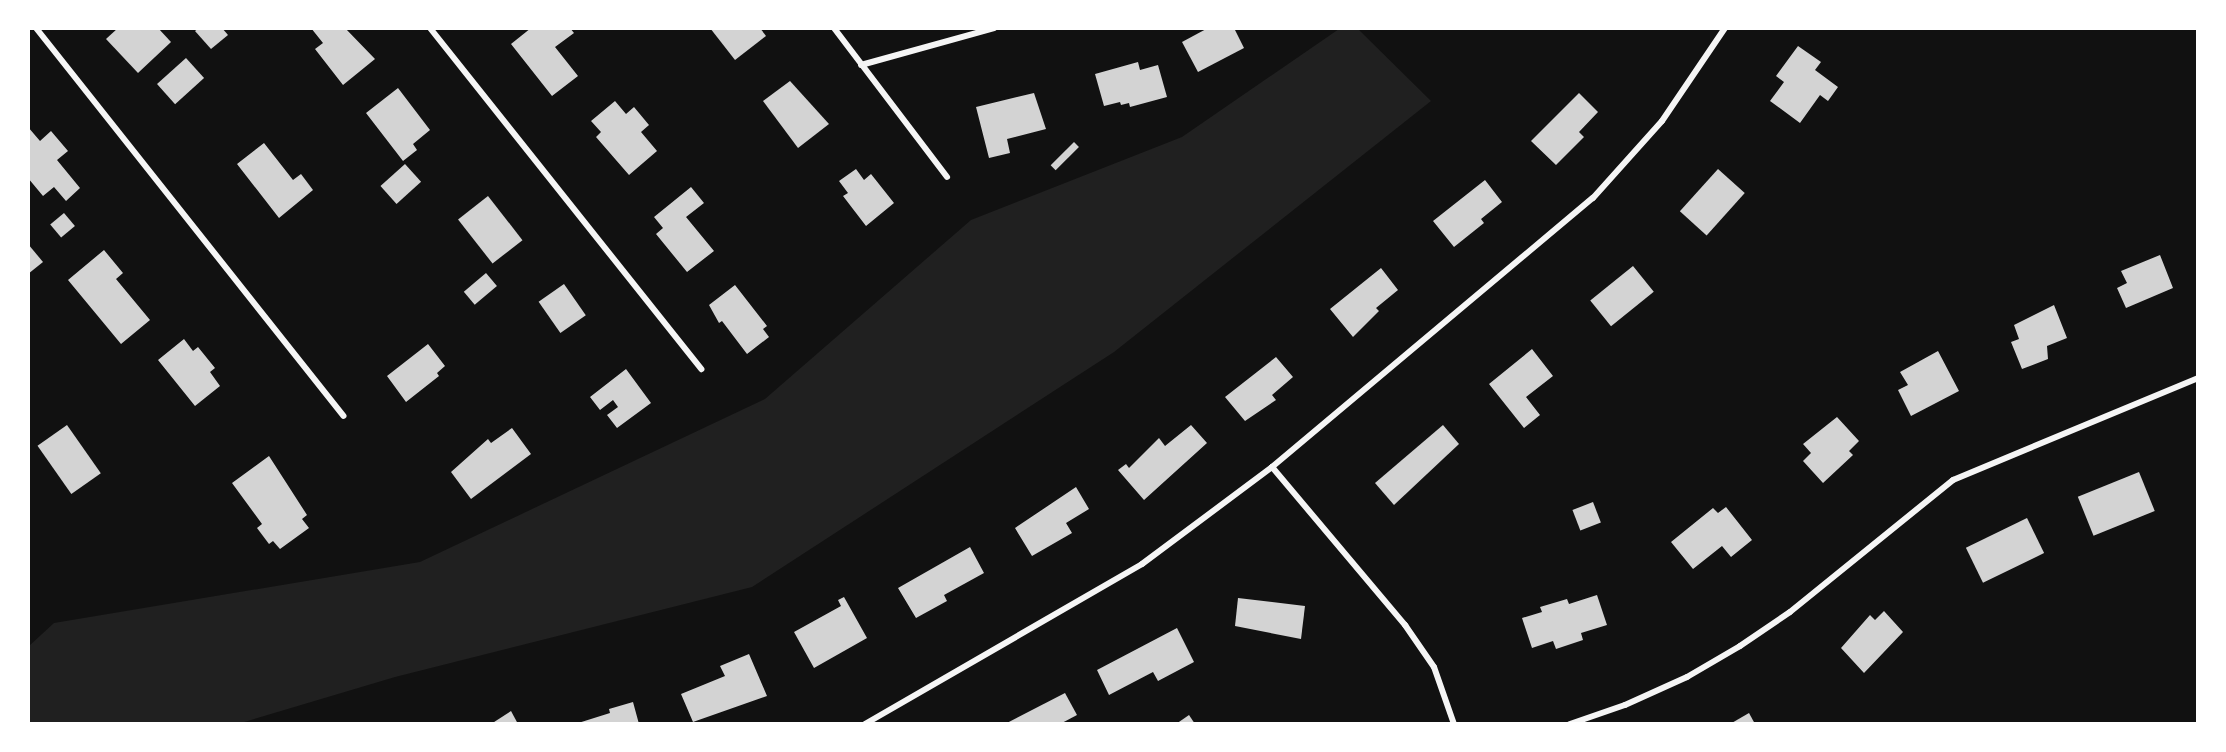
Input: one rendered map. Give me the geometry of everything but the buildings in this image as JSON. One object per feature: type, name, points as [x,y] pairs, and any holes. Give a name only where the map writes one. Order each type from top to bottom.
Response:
[{"type":"street","points":[[36,28],[343,416]]},
{"type":"street","points":[[430,28],[701,369]]},
{"type":"street","points":[[834,28],[947,177]]},
{"type":"street","points":[[861,65],[994,28]]},
{"type":"street","points":[[865,723],[1143,564],[1272,467],[1593,198],[1662,121],[1725,28]]},
{"type":"street","points":[[1570,723],[1677,682],[1740,646],[1790,612],[1953,480],[2198,378]]},
{"type":"street","points":[[1272,467],[1405,625],[1434,667],[1454,723]]},
{"type":"shaded area","points":[[1339,29],[1358,29],[1431,101],[1114,352],[752,587],[395,677],[241,723],[29,723],[29,646],[54,623],[420,562],[765,399],[971,220],[1182,137]]}]
